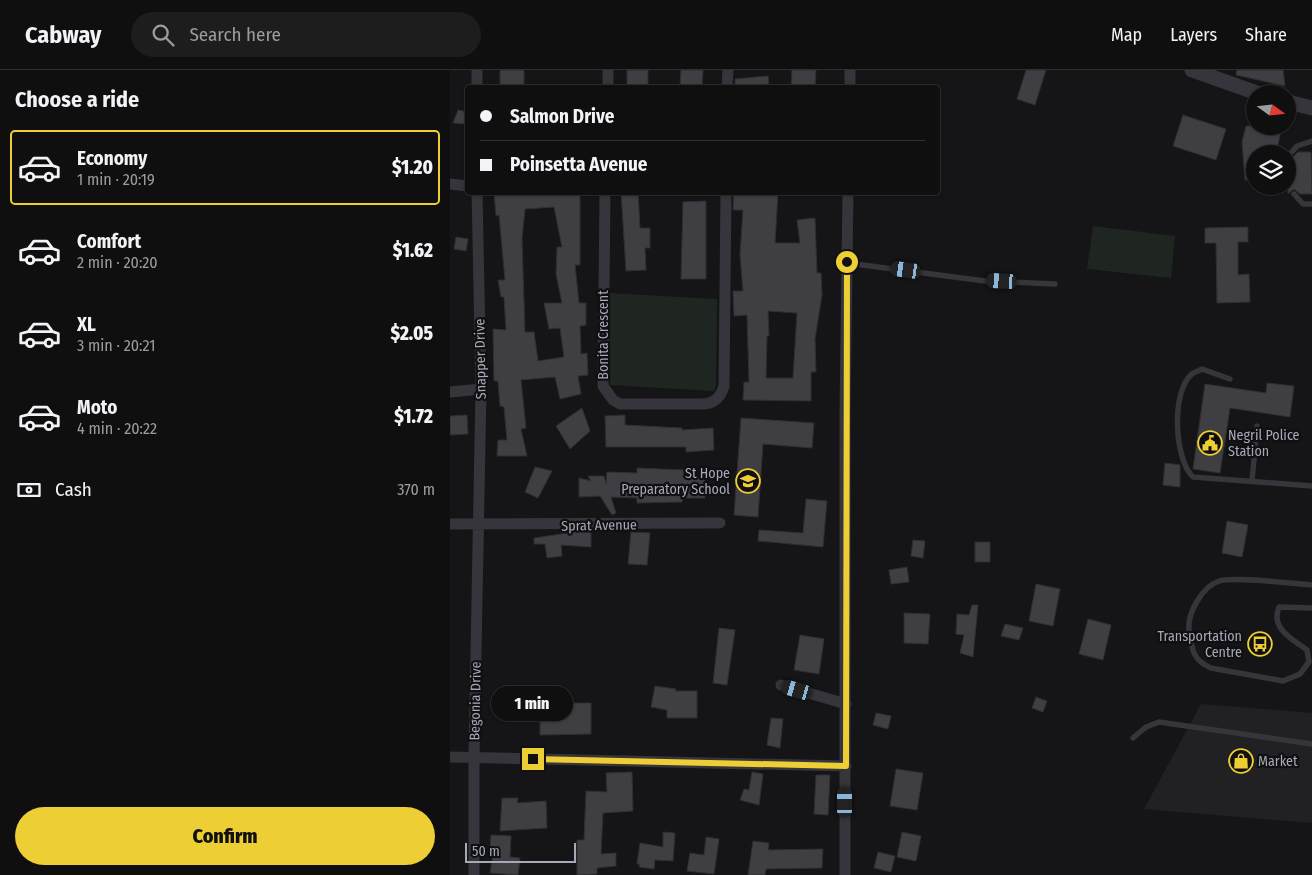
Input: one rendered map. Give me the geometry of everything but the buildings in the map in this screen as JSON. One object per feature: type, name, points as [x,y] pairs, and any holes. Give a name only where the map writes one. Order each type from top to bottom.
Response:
[{"type":"street","points":[[476,70],[477,85]]},
{"type":"street","points":[[608,70],[608,85]]},
{"type":"street","points":[[728,70],[728,85]]},
{"type":"street","points":[[850,70],[850,85]]},
{"type":"street","points":[[1192,70],[1246,89]]},
{"type":"street","points":[[1296,104],[1312,108]]},
{"type":"street","points":[[450,184],[465,186]]},
{"type":"street","name":"Snapper Drive","points":[[477,195],[481,389],[479,526]]},
{"type":"street","name":"Bonita Crescent","points":[[605,195],[602,386],[612,400],[620,404],[704,404],[720,397],[724,386],[726,195]]},
{"type":"street","points":[[845,875],[845,411],[848,195]]},
{"type":"street","points":[[450,392],[481,389]]},
{"type":"street","name":"Sprat Avenue","points":[[450,524],[479,526],[720,523]]},
{"type":"street","name":"Begonia Drive","points":[[474,875],[474,758],[479,526]]},
{"type":"street","points":[[781,685],[846,704]]},
{"type":"street","points":[[450,757],[846,766]]},
{"type":"lane","points":[[1296,147],[1312,141]]},
{"type":"lane","points":[[1295,195],[1303,204],[1312,204]]},
{"type":"lane","points":[[847,262],[985,280],[1055,284]]},
{"type":"lane","points":[[1230,379],[1202,369],[1191,374],[1184,386],[1176,440],[1183,464],[1193,477],[1312,486]]},
{"type":"lane","points":[[1252,481],[1257,426]]},
{"type":"lane","points":[[1312,585],[1219,581],[1202,593],[1195,606],[1188,625],[1192,654],[1200,663],[1211,668],[1283,680],[1300,674],[1309,662],[1307,650],[1278,626],[1275,616],[1279,607],[1312,608]]},
{"type":"lane","points":[[1133,738],[1146,727],[1159,722],[1312,744]]},
{"type":"shaded area","points":[[1093,226],[1175,236],[1171,278],[1087,269]]},
{"type":"shaded area","points":[[610,293],[717,299],[716,385],[714,391],[610,385]]},
{"type":"shaded area","name":"Market","points":[[1201,704],[1312,713],[1312,823],[1144,809]]},
{"type":"place","name":"Negril Police Station","points":[[1210,443]]},
{"type":"place","name":"St Hope Preparatory School","points":[[748,481]]},
{"type":"place","name":"Transportation Centre","points":[[1260,644]]},
{"type":"place","name":"Market","points":[[1241,761]]},
{"type":"route","points":[[533,759],[846,766],[845,411],[847,262]]}]
